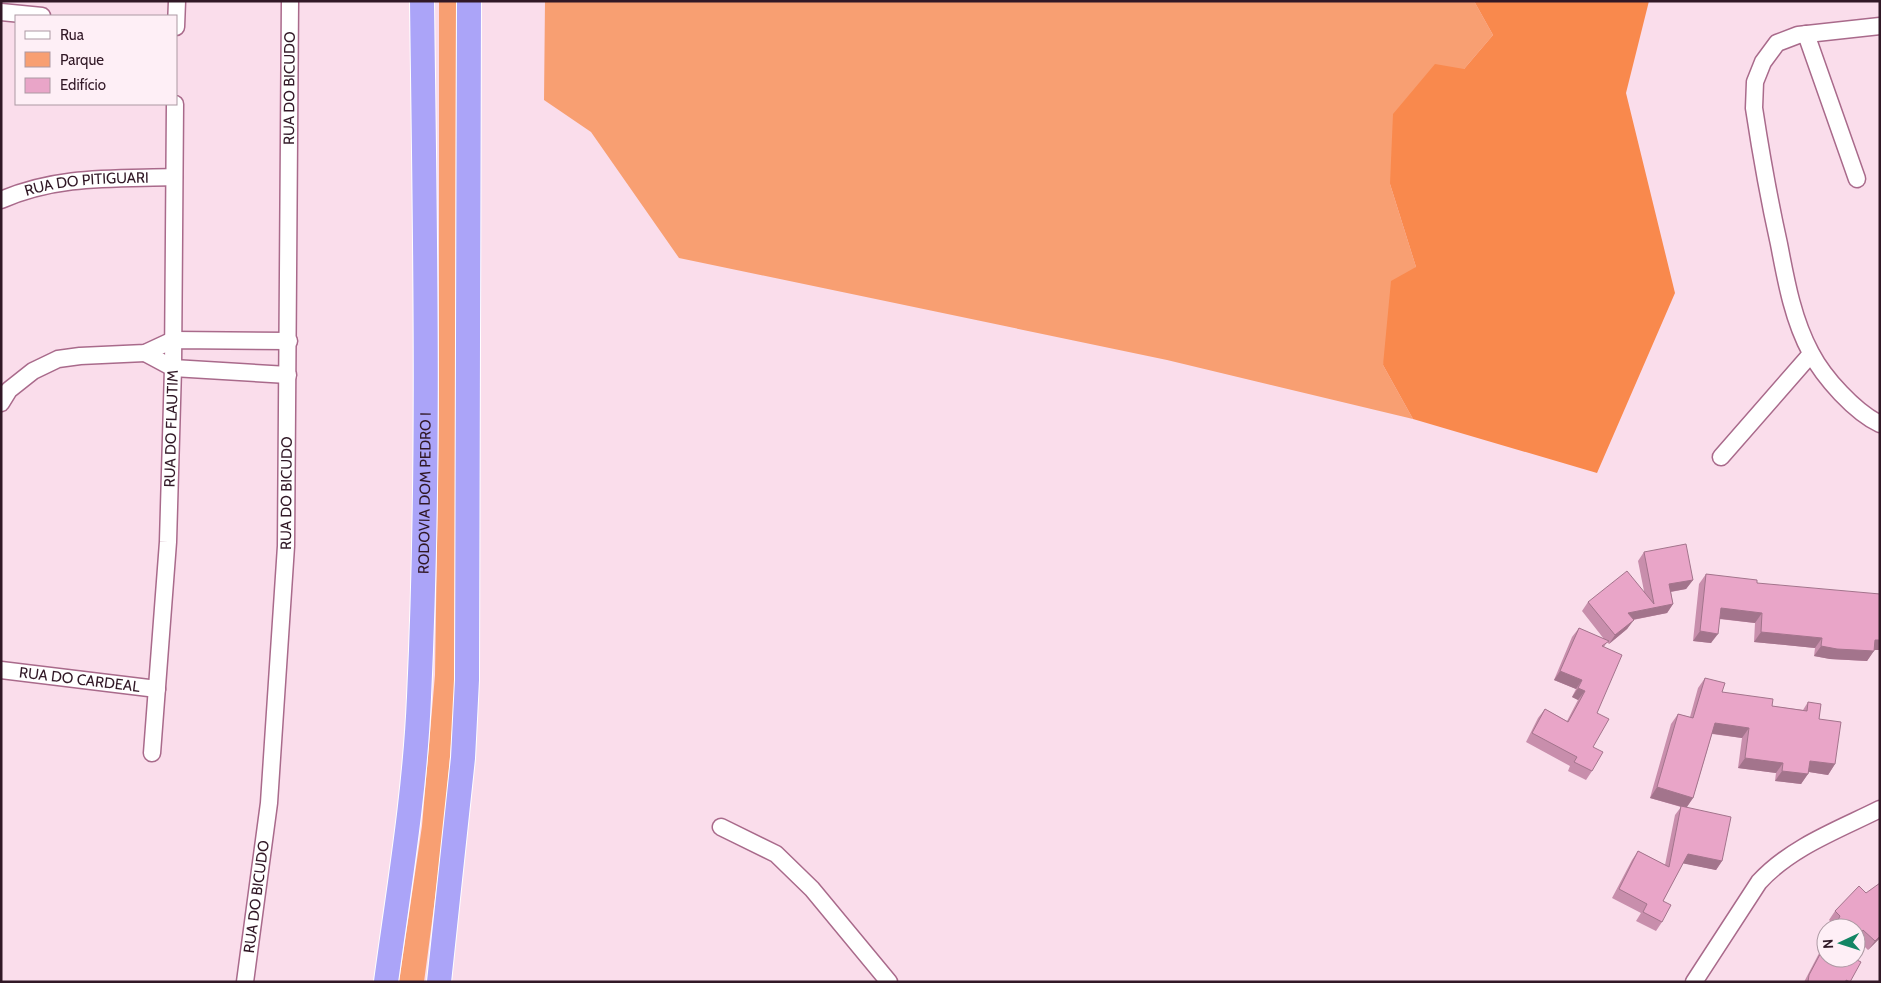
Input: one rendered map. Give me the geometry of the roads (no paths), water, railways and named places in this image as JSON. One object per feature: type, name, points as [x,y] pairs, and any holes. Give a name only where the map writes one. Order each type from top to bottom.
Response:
[{"type":"highway","points":[[413,1],[423,103]]},
{"type":"highway","name":"RODOVIA DOM PEDRO I","points":[[386,982],[412,790],[419,698],[426,456],[426,272],[422,1]]},
{"type":"highway","points":[[439,982],[459,806],[467,680],[469,1]]},
{"type":"street","points":[[176,15],[177,1]]},
{"type":"street","name":"RUA DO BICUDO","points":[[245,982],[270,804],[286,546],[290,1]]},
{"type":"street","points":[[1,12],[32,15]]},
{"type":"street","points":[[1880,26],[1806,34],[1784,39],[1777,43],[1768,53],[1755,82],[1754,108],[1786,281],[1798,321],[1811,354],[1832,383],[1854,404],[1880,424]]},
{"type":"street","points":[[1806,34],[1857,179]]},
{"type":"street","name":"RUA DO FLAUTIM","points":[[152,753],[168,542],[173,368],[175,105]]},
{"type":"street","name":"RUA DO PITIGUARI","points":[[1,200],[25,190],[72,180],[174,178]]},
{"type":"street","points":[[1,403],[9,390],[33,371],[58,359],[145,353],[173,340],[289,341]]},
{"type":"street","points":[[145,353],[173,368],[288,375]]},
{"type":"street","points":[[1722,457],[1811,354]]},
{"type":"street","name":"RUA DO CARDEAL","points":[[1,670],[157,689]]},
{"type":"street","points":[[1694,982],[1758,882],[1770,870],[1796,851],[1880,809]]},
{"type":"street","points":[[721,828],[776,854],[812,889],[889,982]]}]
